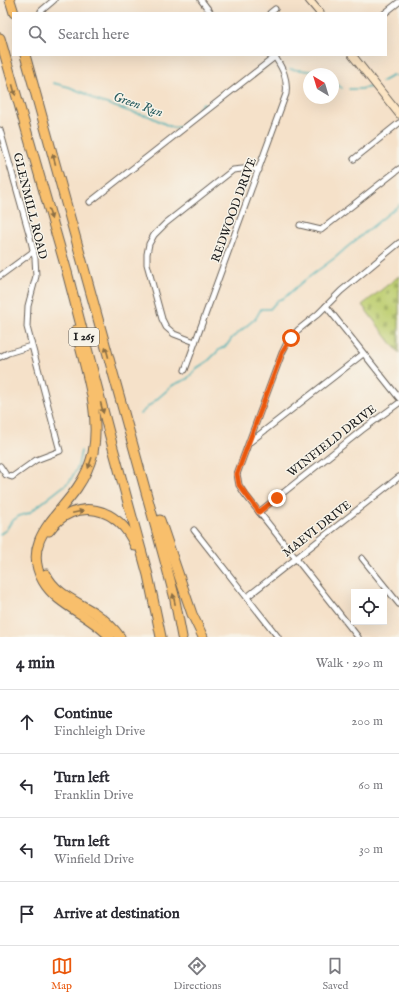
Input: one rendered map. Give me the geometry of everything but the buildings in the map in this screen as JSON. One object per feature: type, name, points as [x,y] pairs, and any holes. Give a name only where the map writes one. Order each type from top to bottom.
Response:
[{"type":"highway","points":[[10,0],[14,12]]},
{"type":"highway","name":"I 265","points":[[0,38],[55,233],[146,569],[161,637]]},
{"type":"highway","name":"I 265","points":[[25,56],[168,575],[182,637]]},
{"type":"highway","points":[[55,233],[71,311],[95,414],[95,434],[93,454],[83,478],[77,489],[53,516],[41,534],[37,552],[37,562],[42,581],[55,596],[94,622],[110,637]]},
{"type":"highway","points":[[129,431],[192,614],[203,637]]},
{"type":"highway","points":[[120,637],[102,618],[60,591],[48,577],[42,560],[42,550],[46,537],[54,524],[70,513],[90,510],[100,511],[118,520],[131,536],[155,606]]},
{"type":"street","points":[[41,11],[54,0]]},
{"type":"street","points":[[201,0],[210,12]]},
{"type":"street","points":[[309,0],[319,12]]},
{"type":"street","points":[[386,12],[399,2]]},
{"type":"street","points":[[271,12],[275,9]]},
{"type":"street","points":[[90,202],[276,56]]},
{"type":"street","name":"REDWOOD DRIVE","points":[[185,370],[286,94],[287,83],[285,74],[276,56]]},
{"type":"street","points":[[353,56],[399,114]]},
{"type":"street","points":[[354,159],[399,123]]},
{"type":"street","name":"GLENMILL ROAD","points":[[0,130],[1,139],[34,251],[36,276],[28,306],[26,320],[27,334],[60,451],[36,460],[12,477],[6,475],[0,466]]},
{"type":"street","points":[[195,342],[174,334],[164,324],[148,269],[146,258],[149,244],[154,235],[166,223],[233,170],[252,168],[259,170]]},
{"type":"street","points":[[300,225],[321,230],[399,169]]},
{"type":"street","points":[[358,637],[259,512],[239,485],[237,478],[249,442],[288,343],[298,330],[350,283],[399,243]]},
{"type":"street","points":[[0,276],[34,251]]},
{"type":"street","points":[[326,306],[399,398]]},
{"type":"street","points":[[0,357],[31,346]]},
{"type":"street","points":[[249,442],[363,354]]},
{"type":"street","name":"WINFIELD DRIVE","points":[[259,512],[362,430],[399,403]]},
{"type":"street","name":"MAEVI DRIVE","points":[[247,597],[399,477]]},
{"type":"street","points":[[194,530],[278,637]]},
{"type":"street","points":[[362,558],[399,604]]},
{"type":"green space","points":[[399,276],[399,353],[362,305]]},
{"type":"waterway","name":"Green Run","points":[[290,69],[303,70]]},
{"type":"waterway","name":"Green Run","points":[[381,82],[392,76],[399,76]]},
{"type":"waterway","name":"Green Run","points":[[53,83],[69,87],[86,94],[95,100],[131,112],[149,116],[173,128],[180,127],[203,103],[207,106]]},
{"type":"waterway","name":"Green Run","points":[[349,89],[371,87]]},
{"type":"waterway","points":[[140,414],[173,385],[187,379],[197,368],[227,345],[232,338],[256,318],[261,309],[270,309],[278,300],[284,298],[399,205]]},
{"type":"waterway","points":[[0,534],[6,530],[11,522],[19,516],[29,513],[70,481],[78,466],[81,451]]},
{"type":"route","points":[[277,498],[259,512],[239,485],[237,481],[237,474],[282,353],[291,338]]}]
